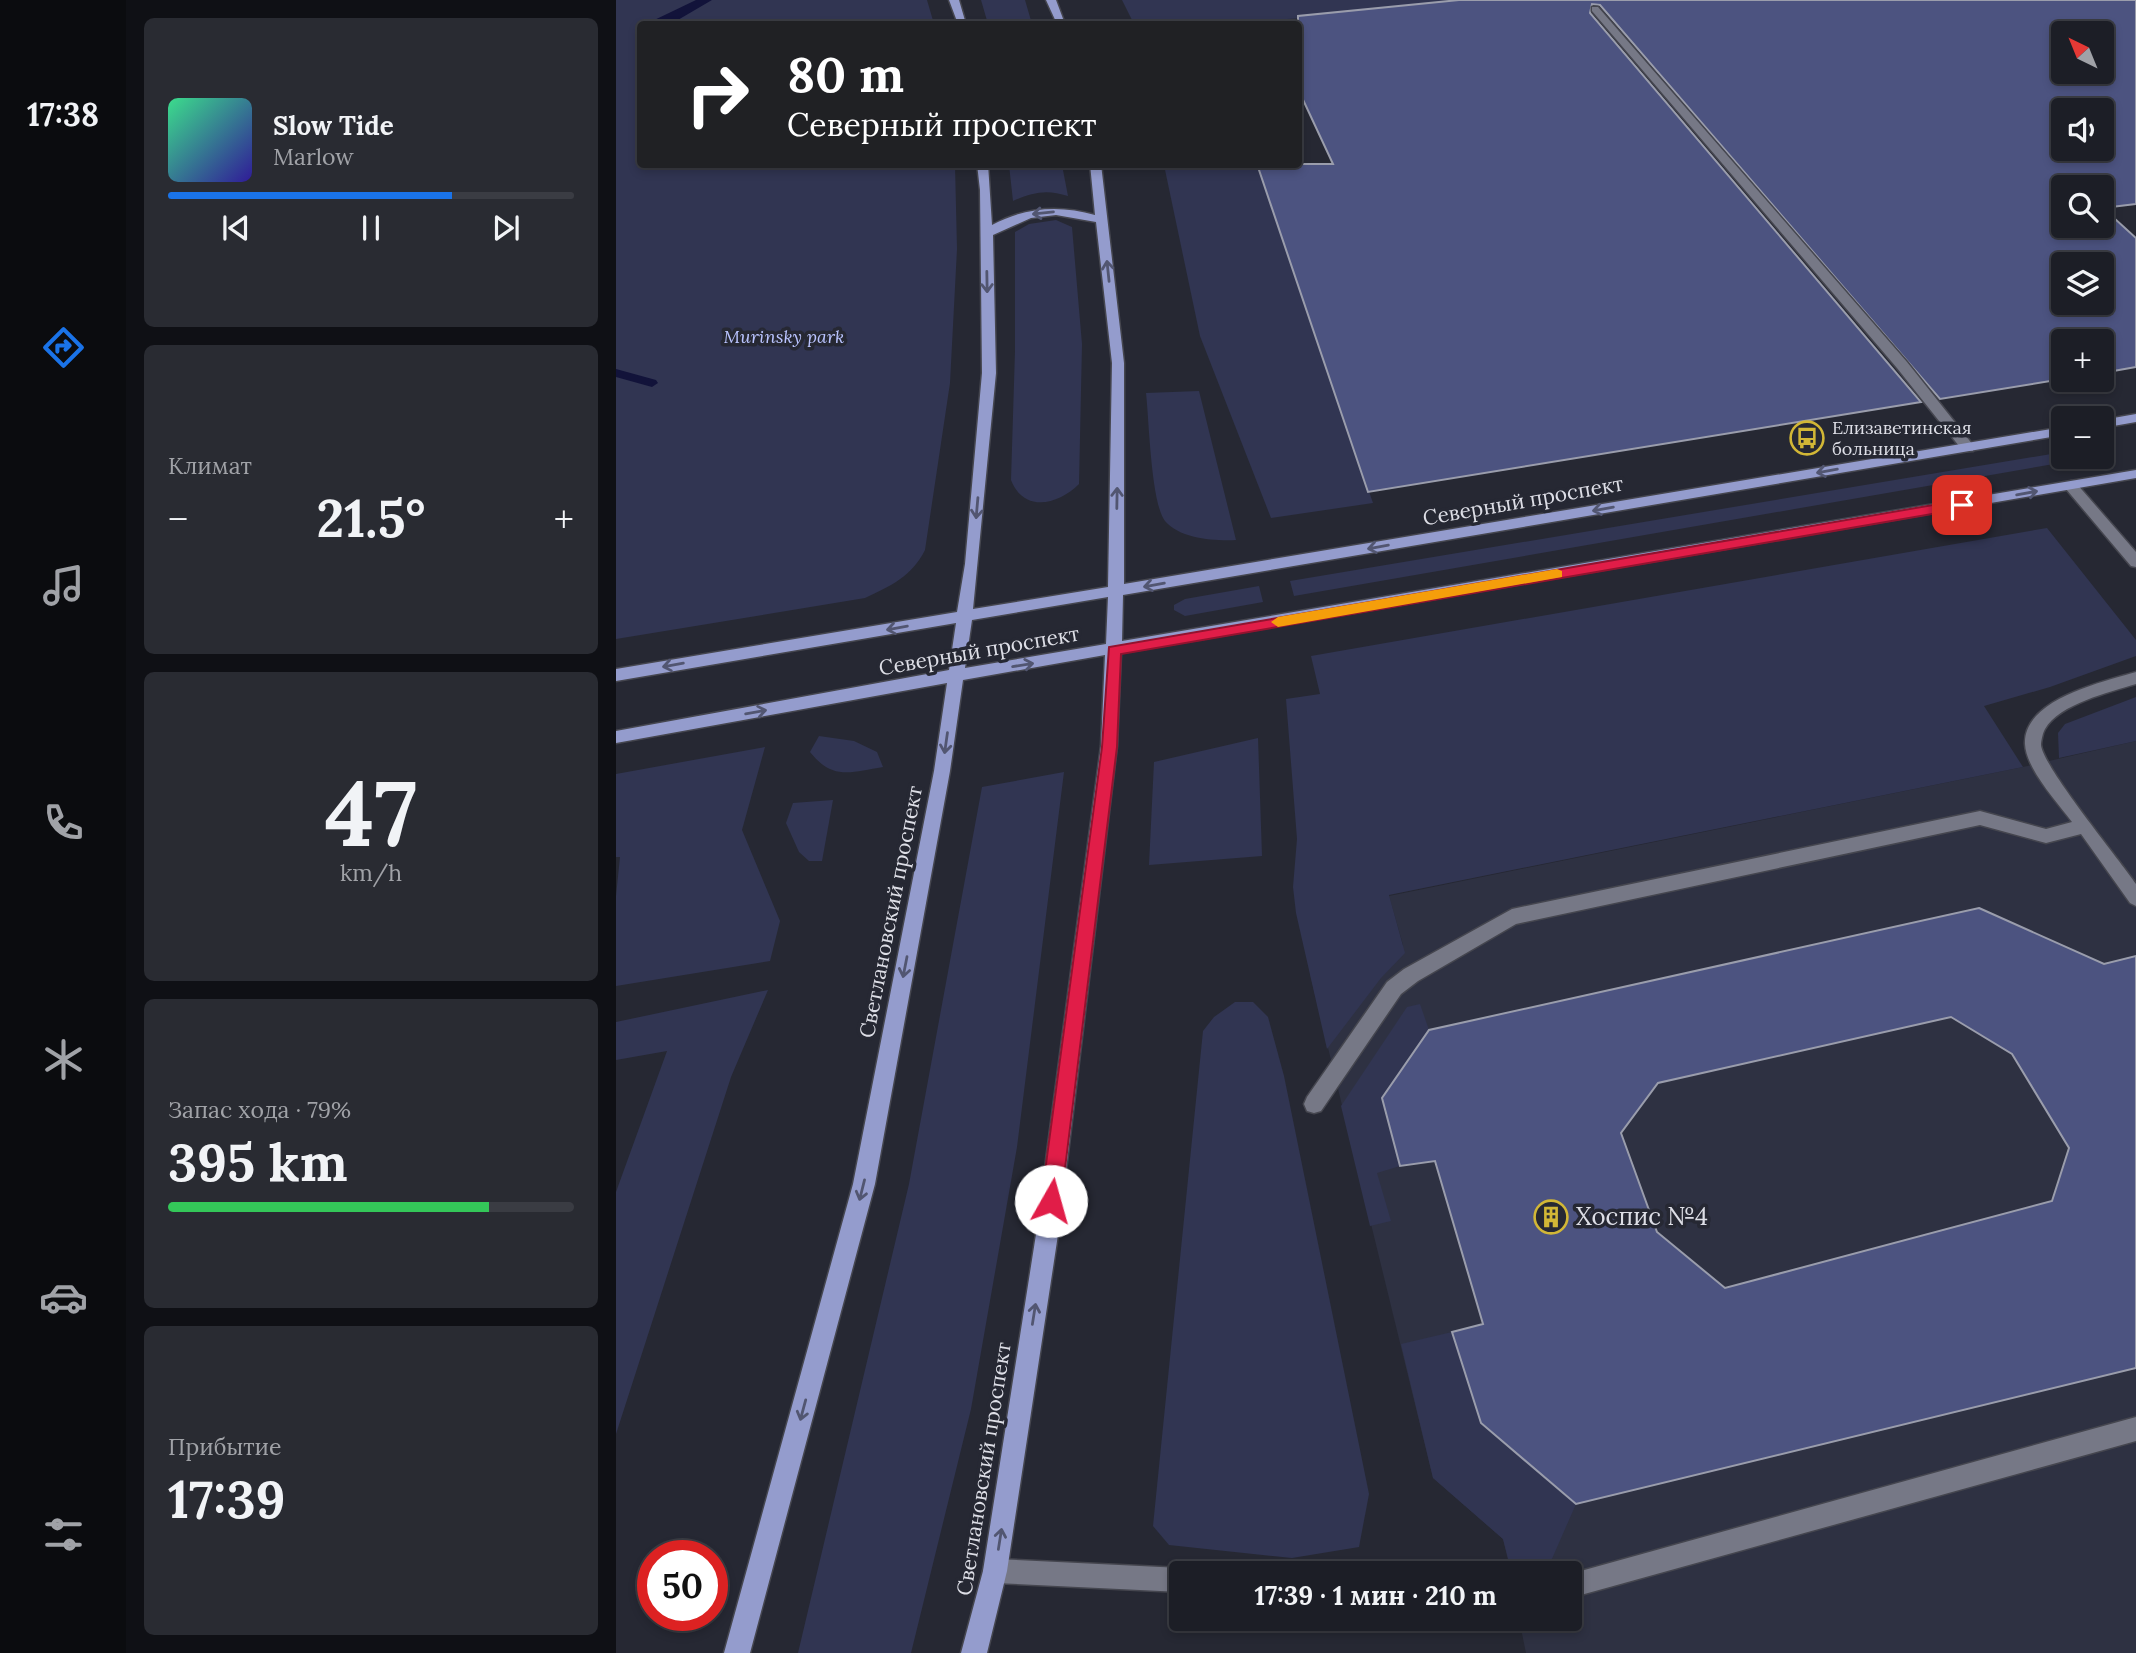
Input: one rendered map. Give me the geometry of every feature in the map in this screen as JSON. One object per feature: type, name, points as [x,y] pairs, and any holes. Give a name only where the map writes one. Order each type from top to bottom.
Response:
[{"type":"main road","points":[[954,0],[961,21]]},
{"type":"main road","points":[[1051,0],[1060,21]]},
{"type":"main road","name":"Светлановский проспект","points":[[737,1653],[864,1185],[942,771],[972,564],[989,373],[987,233],[982,168]]},
{"type":"main road","name":"Светлановский проспект","points":[[974,1653],[995,1571],[1055,1173],[1109,747],[1116,591],[1118,363],[1096,168]]},
{"type":"main road","points":[[987,233],[1011,219],[1043,211],[1076,212],[1102,220]]},
{"type":"main road","points":[[2114,422],[2136,418]]},
{"type":"main road","name":"Северный проспект","points":[[616,675],[2051,433]]},
{"type":"main road","name":"Северный проспект","points":[[616,737],[956,675],[2136,474]]},
{"type":"lane","points":[[1595,9],[1902,365],[1968,448]]},
{"type":"lane","points":[[2071,486],[2136,562]]},
{"type":"lane","points":[[2136,678],[2063,704],[2045,715],[2033,730],[2033,745],[2039,763],[2136,898]]},
{"type":"lane","points":[[1314,1104],[1394,988],[1411,975],[1512,917],[1980,818],[2046,836],[2085,827]]},
{"type":"lane","points":[[1582,1583],[2136,1429]]},
{"type":"lane","points":[[995,1571],[1169,1579]]},
{"type":"shaded area","points":[[696,0],[712,0],[676,21],[652,21]]},
{"type":"shaded area","points":[[2136,741],[2136,1653],[1526,1653],[1521,1631],[1582,1631],[1582,1561],[1508,1561],[1503,1539],[1433,1478],[1310,974],[1403,945],[1389,896],[2023,767]]},
{"type":"green space","name":"Murinsky park","points":[[616,0],[927,0],[933,21],[637,21],[637,168],[955,168],[957,249],[950,383],[925,550],[914,567],[892,584],[865,598],[616,639]]},
{"type":"green space","points":[[981,0],[1025,0],[1031,21],[987,21]]},
{"type":"green space","points":[[1122,0],[1459,0],[1355,10],[1331,17],[1254,21],[1132,21]]},
{"type":"green space","points":[[1009,168],[1063,168],[1068,196],[1040,192],[1013,201]]},
{"type":"green space","points":[[1165,168],[1258,168],[1373,503],[1271,518],[1200,336]]},
{"type":"green space","points":[[1056,220],[1072,227],[1082,344],[1079,484],[1061,497],[1042,502],[1024,498],[1011,480],[1015,232],[1029,224]]},
{"type":"green space","points":[[1199,391],[1236,540],[1208,539],[1179,532],[1165,521],[1160,511],[1151,460],[1146,393]]},
{"type":"green space","points":[[2051,454],[2051,464],[1294,596],[1290,581]]},
{"type":"green space","points":[[2047,528],[2136,640],[2136,656],[2050,687],[1984,706],[2023,767],[1389,895],[1405,953],[1381,978],[1327,1049],[1296,913],[1293,887],[1297,839],[1286,699],[1320,694],[1311,656]]},
{"type":"green space","points":[[1259,586],[1263,602],[1185,616],[1174,610],[1174,605],[1185,599]]},
{"type":"green space","points":[[2136,697],[2136,741],[2059,758],[2058,733],[2065,724]]},
{"type":"green space","points":[[819,736],[854,741],[877,752],[883,767],[852,772],[835,771],[818,761],[810,752]]},
{"type":"green space","points":[[1258,738],[1262,856],[1149,865],[1154,762]]},
{"type":"green space","points":[[765,747],[742,830],[780,921],[770,961],[616,986],[616,896],[620,857],[616,857],[616,774]]},
{"type":"green space","points":[[1064,772],[1017,1147],[971,1409],[911,1653],[798,1653],[909,1184],[982,787]]},
{"type":"green space","points":[[833,800],[822,861],[809,861],[799,852],[786,823],[793,803]]},
{"type":"green space","points":[[768,990],[731,1077],[616,1434],[616,1192],[667,1051],[616,1060],[616,1022]]},
{"type":"green space","points":[[1235,1002],[1253,1002],[1268,1017],[1284,1076],[1369,1494],[1359,1547],[1292,1558],[1169,1545],[1153,1526],[1203,1031],[1214,1017]]},
{"type":"green space","points":[[1420,1004],[1429,1030],[1383,1098],[1400,1166],[1377,1173],[1391,1221],[1370,1226],[1341,1106],[1407,1007]]},
{"type":"green space","points":[[1452,1332],[1481,1423],[1576,1504],[1551,1561],[1509,1561],[1503,1539],[1433,1478],[1401,1344]]},
{"type":"building","points":[[1459,0],[2136,0],[2136,204],[2114,207],[2114,175],[2051,175],[2051,238],[2114,238],[2114,218],[2136,238],[2136,367],[2114,371],[2114,329],[2051,329],[2051,381],[1940,399],[1600,5],[1592,4],[1590,13],[1921,402],[1368,492],[1258,168],[1302,168],[1302,164],[1333,164],[1302,98],[1302,21],[1298,21],[1298,16]]},
{"type":"building","name":"Хоспис №4","points":[[1979,908],[2104,964],[2136,956],[2136,1368],[1576,1504],[1481,1423],[1452,1332],[1483,1324],[1435,1161],[1400,1166],[1382,1098],[1429,1030]],"holes":[[[1951,1017],[2012,1054],[2069,1148],[2052,1201],[1725,1288],[1657,1232],[1621,1133],[1658,1083]]]},
{"type":"waterway","points":[[616,373],[652,383]]},
{"type":"slow traffic","points":[[1278,622],[1557,574]]},
{"type":"place","name":"Елизаветинская больница","points":[[1807,438]]},
{"type":"place","name":"Хоспис №4","points":[[1551,1217]]},
{"type":"route","points":[[1051,1201],[1109,747],[1114,650],[1962,505]]}]
